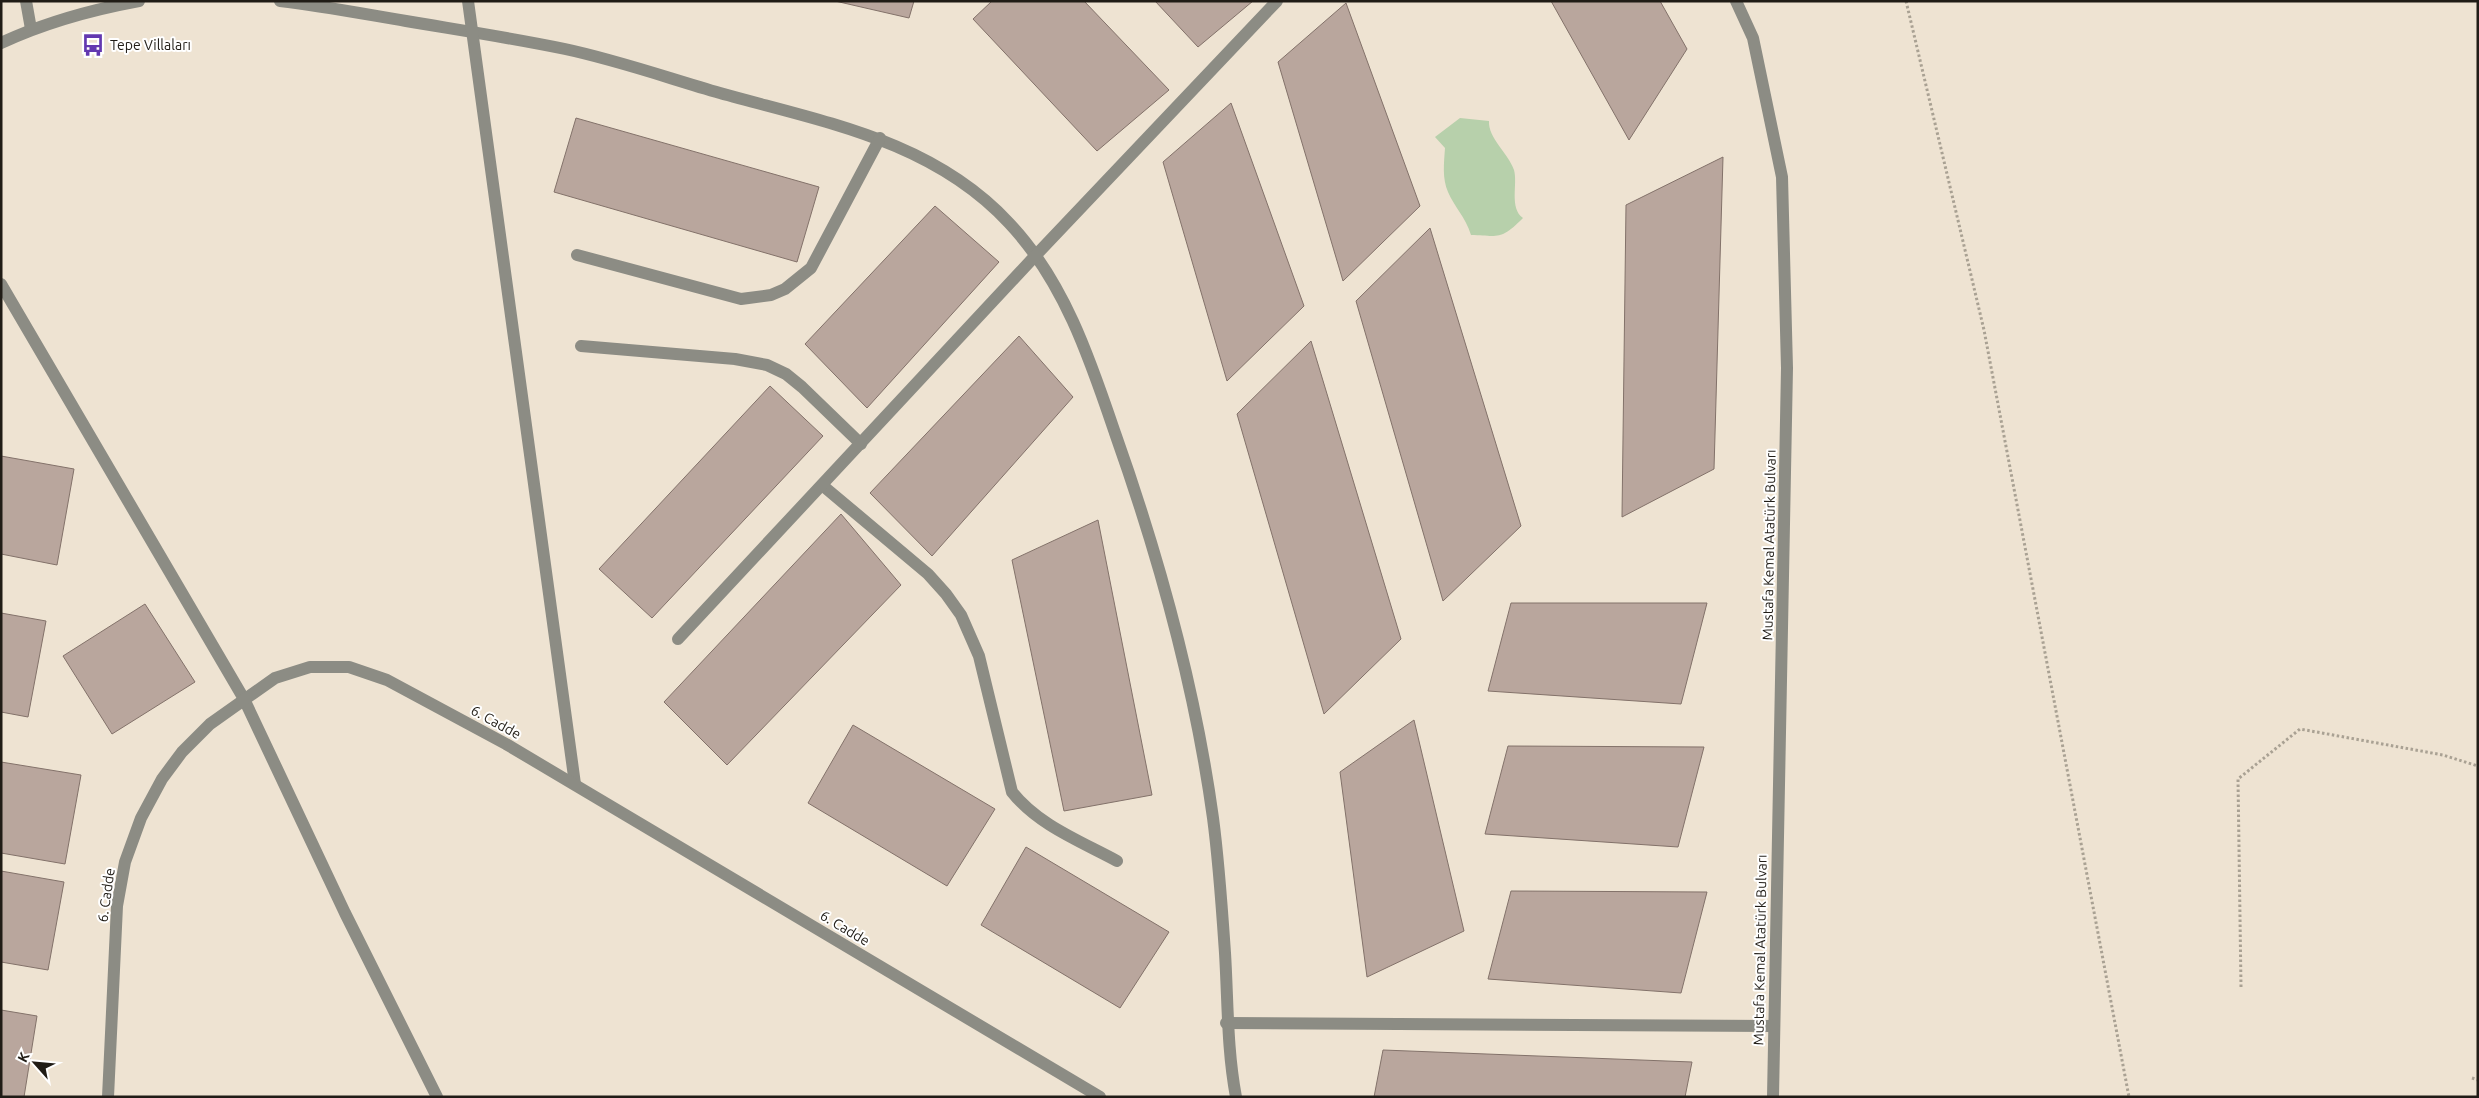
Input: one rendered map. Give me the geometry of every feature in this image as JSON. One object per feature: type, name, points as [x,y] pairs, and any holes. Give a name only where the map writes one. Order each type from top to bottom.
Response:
[{"type":"street","points":[[26,1],[31,29]]},
{"type":"street","points":[[1,43],[31,29],[69,16],[139,1]]},
{"type":"street","points":[[280,1],[472,32],[568,50],[880,138],[930,161],[972,189],[1008,221],[1036,255],[1074,322],[1096,377],[1136,490],[1174,624],[1195,719],[1213,818],[1225,956],[1226,1023],[1236,1097]]},
{"type":"street","points":[[468,1],[575,784]]},
{"type":"street","points":[[678,640],[1036,255],[1277,1]]},
{"type":"street","name":"Mustafa Kemal Atatürk Bulvarı","points":[[1736,1],[1753,38],[1782,177],[1787,368],[1773,1097]]},
{"type":"street","points":[[577,255],[741,299],[771,295],[799,280],[811,268],[880,138]]},
{"type":"street","points":[[1,284],[244,699],[345,913],[437,1097]]},
{"type":"street","points":[[581,346],[735,358],[767,365],[786,374],[802,387],[861,444]]},
{"type":"street","points":[[822,485],[928,574],[961,615],[978,656],[1012,792],[1022,805],[1045,823],[1117,861]]},
{"type":"street","name":"6. Cadde","points":[[108,1097],[118,906],[125,862],[141,818],[162,779],[182,752],[210,724],[274,678],[310,667],[349,667],[386,680],[575,784],[1100,1097]]},
{"type":"street","points":[[1226,1023],[1774,1026]]},
{"type":"path","points":[[1906,1],[1984,330],[2129,1097]]},
{"type":"path","points":[[2241,988],[2238,779],[2300,729],[2443,755],[2478,766]]},
{"type":"path","points":[[2472,1078],[2478,1080]]},
{"type":"shaded area","points":[[1460,118],[1489,121],[1495,139],[1514,170],[1516,208],[1523,218],[1510,230],[1500,235],[1471,235],[1446,187],[1444,170],[1445,148],[1435,137]]},
{"type":"building","points":[[835,1],[914,1],[909,18]]},
{"type":"building","points":[[992,1],[1084,1],[1169,90],[1097,151],[973,19]]},
{"type":"building","points":[[1155,1],[1253,1],[1198,47]]},
{"type":"building","points":[[1551,1],[1660,1],[1687,49],[1629,140]]},
{"type":"building","points":[[1346,3],[1420,206],[1343,281],[1278,62]]},
{"type":"building","points":[[1231,103],[1304,306],[1227,381],[1163,162]]},
{"type":"building","points":[[576,118],[819,187],[797,262],[554,192]]},
{"type":"building","points":[[1723,157],[1714,469],[1622,517],[1626,205]]},
{"type":"building","points":[[935,206],[999,262],[867,408],[805,344]]},
{"type":"building","points":[[1430,228],[1521,526],[1443,601],[1356,301]]},
{"type":"building","points":[[1019,336],[1073,397],[932,556],[870,493]]},
{"type":"building","points":[[1311,341],[1401,639],[1324,714],[1237,414]]},
{"type":"building","points":[[770,386],[823,436],[652,618],[599,569]]},
{"type":"building","points":[[1,456],[74,469],[57,565],[1,554]]},
{"type":"building","points":[[841,514],[901,585],[727,765],[664,702]]},
{"type":"building","points":[[1098,520],[1152,795],[1064,811],[1012,560]]},
{"type":"building","points":[[1511,603],[1707,603],[1681,704],[1488,691]]},
{"type":"building","points":[[145,604],[195,682],[112,734],[63,656]]},
{"type":"building","points":[[1,613],[46,621],[28,717],[1,712]]},
{"type":"building","points":[[1414,720],[1464,931],[1367,977],[1340,772]]},
{"type":"building","points":[[853,725],[995,809],[947,886],[808,803]]},
{"type":"building","points":[[1508,746],[1704,747],[1678,847],[1485,834]]},
{"type":"building","points":[[1,762],[81,775],[65,864],[1,853]]},
{"type":"building","points":[[1026,847],[1169,932],[1120,1008],[981,925]]},
{"type":"building","points":[[1,871],[64,882],[48,970],[1,962]]},
{"type":"building","points":[[1511,891],[1707,892],[1681,993],[1488,979]]},
{"type":"building","points":[[1,1010],[37,1016],[24,1097],[1,1097]]},
{"type":"building","points":[[1383,1050],[1692,1062],[1685,1097],[1374,1097]]},
{"type":"place","name":"Tepe Villaları","points":[[93,45]]}]
